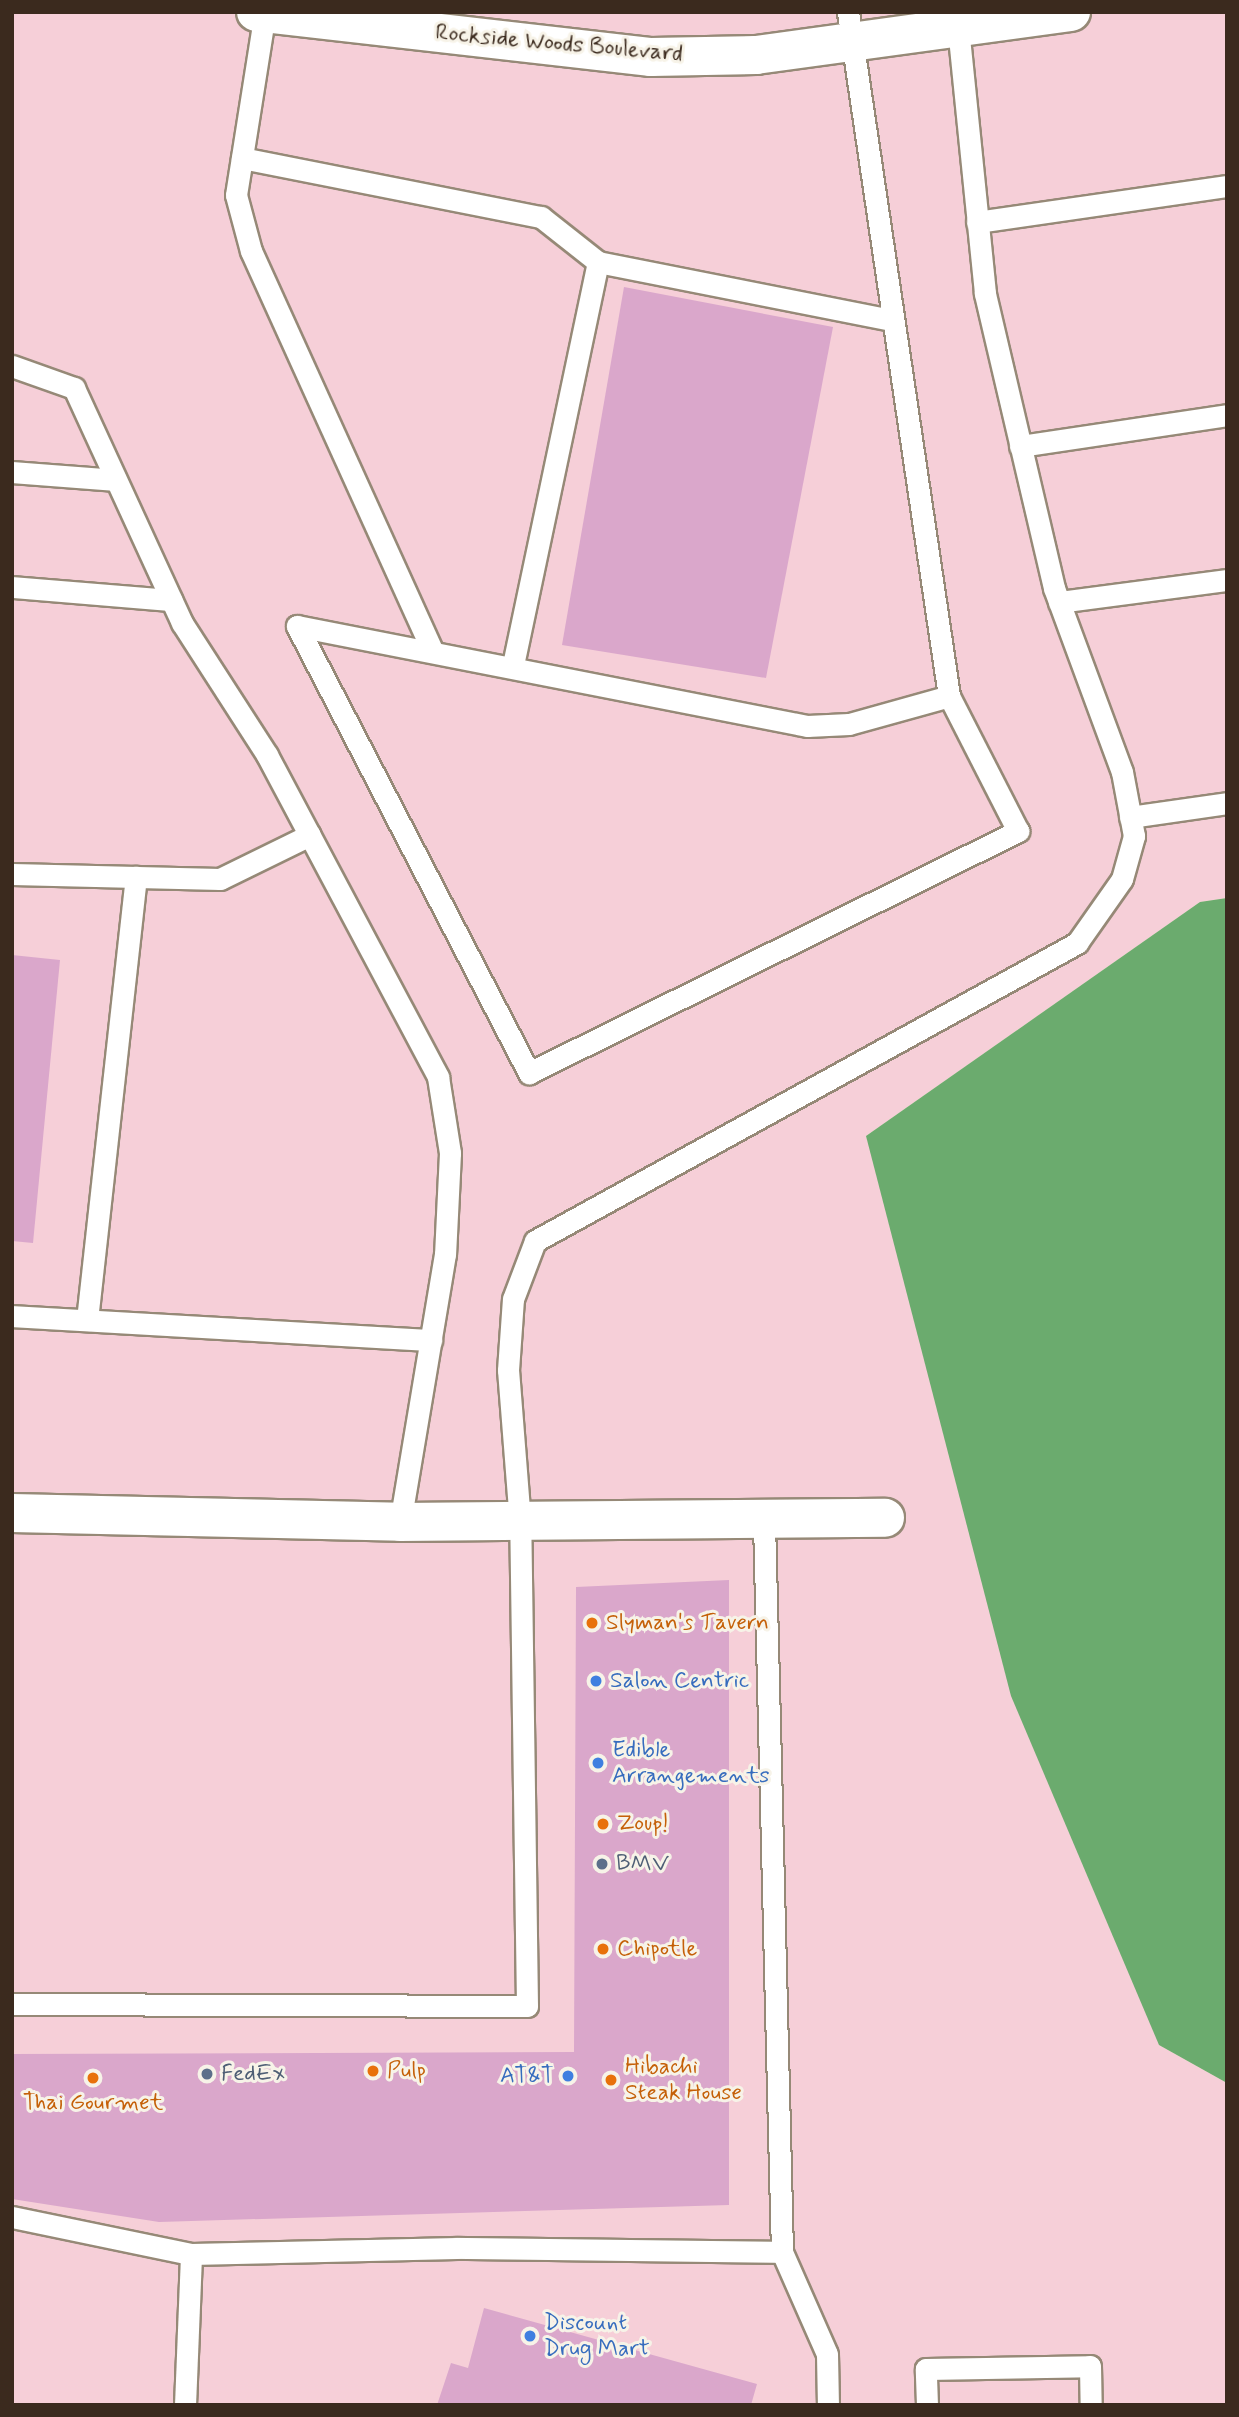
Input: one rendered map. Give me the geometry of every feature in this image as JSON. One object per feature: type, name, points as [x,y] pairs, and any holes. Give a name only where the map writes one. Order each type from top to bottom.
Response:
[{"type":"street","name":"Rockside Woods Boulevard","points":[[262,13],[651,57],[756,55],[850,27],[1071,12]]},
{"type":"street","points":[[12,1513],[400,1522],[885,1518]]},
{"type":"lane","points":[[262,13],[236,195],[251,251],[431,647]]},
{"type":"lane","points":[[12,2004],[527,2006],[520,1521],[508,1370],[513,1299],[535,1241],[1077,943],[1122,879],[1134,836],[1130,817],[1105,713],[1059,602],[985,293],[957,20]]},
{"type":"lane","points":[[850,27],[949,696],[1018,831],[529,1073],[297,626],[431,647],[807,726],[849,723],[949,696]]},
{"type":"lane","points":[[242,158],[541,217],[598,262],[892,320]]},
{"type":"lane","points":[[977,222],[1227,186]]},
{"type":"lane","points":[[513,665],[598,262]]},
{"type":"lane","points":[[12,366],[74,388],[171,600],[310,835],[438,1077],[450,1153],[446,1254],[400,1522]]},
{"type":"lane","points":[[1020,446],[1227,415]]},
{"type":"lane","points":[[12,472],[116,480]]},
{"type":"lane","points":[[1059,602],[1227,580]]},
{"type":"lane","points":[[12,587],[171,600]]},
{"type":"lane","points":[[1130,817],[1227,803]]},
{"type":"lane","points":[[12,874],[220,879],[310,835]]},
{"type":"lane","points":[[87,1320],[136,877]]},
{"type":"lane","points":[[12,1316],[431,1340]]},
{"type":"lane","points":[[764,1521],[782,2252],[827,2354],[828,2405]]},
{"type":"lane","points":[[12,2217],[191,2254],[457,2248],[782,2252]]},
{"type":"lane","points":[[186,2405],[191,2254]]},
{"type":"lane","points":[[927,2405],[926,2369],[1090,2366],[1091,2405]]},
{"type":"shaded area","points":[[12,12],[1227,12],[1227,898],[1200,902],[866,1136],[1159,2045],[1227,2083],[1227,2405],[12,2405]]},
{"type":"green space","points":[[1227,898],[1227,2083],[1159,2045],[1011,1696],[866,1136],[1200,902]]},
{"type":"building","points":[[624,287],[833,327],[766,678],[562,645]]},
{"type":"building","points":[[12,955],[60,960],[33,1243],[12,1241]]},
{"type":"building","points":[[729,1580],[729,2205],[159,2222],[12,2199],[12,2054],[574,2052],[576,1587]]},
{"type":"building","name":"Discount Drug Mart","points":[[484,2308],[757,2384],[751,2405],[437,2405],[451,2363],[468,2368]]},
{"type":"place","name":"Slyman's Tavern","points":[[592,1623]]},
{"type":"place","name":"Salon Centric","points":[[596,1681]]},
{"type":"place","name":"Edible Arrangements","points":[[598,1763]]},
{"type":"place","name":"Zoup!","points":[[603,1824]]},
{"type":"place","name":"BMV","points":[[602,1864]]},
{"type":"place","name":"Chipotle","points":[[603,1949]]},
{"type":"place","name":"Pulp","points":[[373,2071]]},
{"type":"place","name":"FedEx","points":[[207,2074]]},
{"type":"place","name":"AT&T","points":[[568,2076]]},
{"type":"place","name":"Thai Gourmet","points":[[93,2078]]},
{"type":"place","name":"Hibachi Steak House","points":[[611,2080]]},
{"type":"place","name":"Discount Drug Mart","points":[[530,2336]]}]
